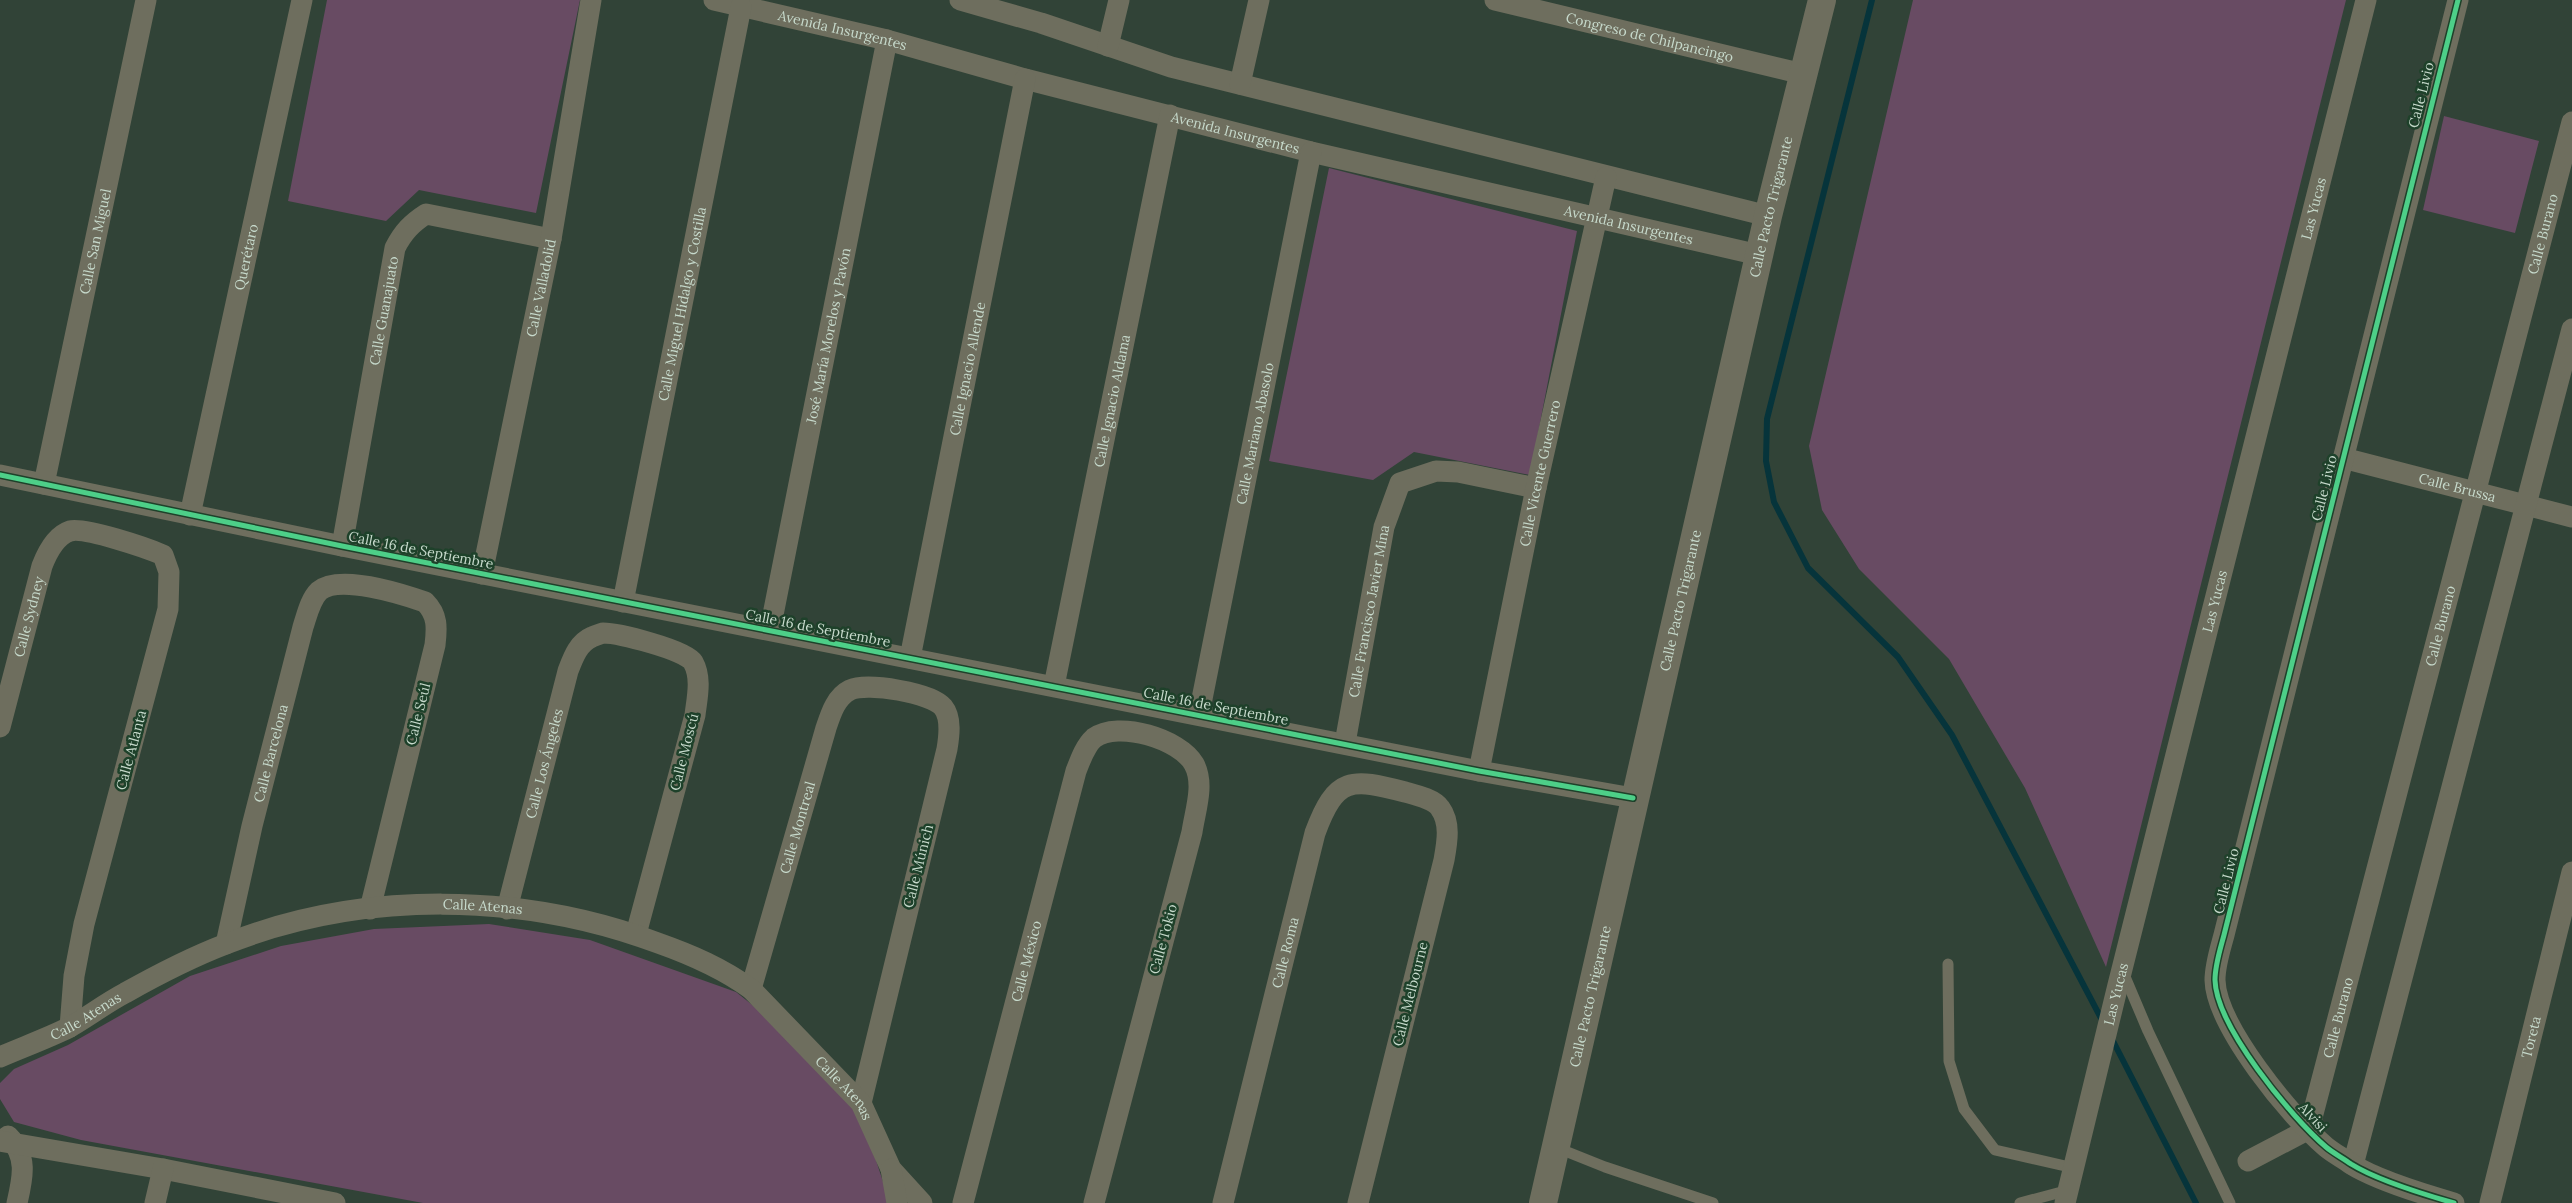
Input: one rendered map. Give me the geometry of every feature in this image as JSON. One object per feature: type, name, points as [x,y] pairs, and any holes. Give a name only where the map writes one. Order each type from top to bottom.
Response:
[{"type":"street","name":"Calle San Miguel","points":[[44,484],[146,0]]},
{"type":"street","name":"Querétaro","points":[[190,515],[302,0]]},
{"type":"street","name":"Calle Valladolid","points":[[482,574],[551,239],[591,0]]},
{"type":"street","name":"Avenida Insurgentes","points":[[714,0],[888,40],[1025,79],[1311,152],[1759,255]]},
{"type":"street","points":[[960,0],[984,3],[1171,68],[1768,216]]},
{"type":"street","points":[[1108,46],[1119,0]]},
{"type":"street","points":[[1240,84],[1259,0]]},
{"type":"street","name":"Congreso de Chilpancingo","points":[[1495,0],[1803,74]]},
{"type":"street","name":"Calle Pacto Trigarante","points":[[1543,1203],[1633,798],[1768,216],[1822,0]]},
{"type":"street","name":"Las Yucas","points":[[2067,1196],[2366,0]]},
{"type":"street","name":"Calle Livio","points":[[2215,982],[2222,944],[2342,458],[2458,0]]},
{"type":"street","name":"Calle Miguel Hidalgo y Costilla","points":[[623,602],[741,7]]},
{"type":"street","name":"José María Morelos y Pavón","points":[[770,630],[888,40]]},
{"type":"street","name":"Calle Ignacio Allende","points":[[910,658],[1025,79]]},
{"type":"street","name":"Calle Ignacio Aldama","points":[[1054,686],[1170,115]]},
{"type":"street","name":"Calle Burano","points":[[2309,1130],[2572,122]]},
{"type":"street","name":"Calle Mariano Abasolo","points":[[1199,714],[1311,152]]},
{"type":"street","name":"Calle Vicente Guerrero","points":[[1479,771],[1536,488],[1606,177]]},
{"type":"street","name":"Calle Guanajuato","points":[[342,546],[395,248],[401,236],[411,224],[426,214],[551,239]]},
{"type":"street","points":[[2353,1165],[2572,329]]},
{"type":"street","name":"Calle Brussa","points":[[2342,458],[2572,518]]},
{"type":"street","name":"Calle Francisco Javier Mina","points":[[1345,743],[1384,527],[1400,483],[1418,475],[1444,471],[1458,472],[1536,488]]},
{"type":"street","name":"Calle 16 de Septiembre","points":[[0,475],[623,602],[1199,714],[1479,771],[1633,798]]},
{"type":"street","name":"Calle Sydney","points":[[0,727],[47,552],[59,538],[70,531],[84,531]]},
{"type":"street","name":"Calle Atlanta","points":[[70,1027],[74,976],[84,924],[168,609],[170,592],[169,572],[163,556],[147,548],[84,531]]},
{"type":"street","name":"Calle Seúl","points":[[345,583],[425,602],[434,610],[437,627],[432,655],[370,909]]},
{"type":"street","name":"Calle Barcelona","points":[[226,944],[250,834],[303,627],[311,603],[319,592],[330,585],[345,583]]},
{"type":"street","name":"Calle Los Ángeles","points":[[507,909],[568,671],[582,642],[602,633]]},
{"type":"street","name":"Calle Moscú","points":[[602,633],[680,651],[692,660],[698,677],[695,715],[636,934]]},
{"type":"street","name":"Calle Montreal","points":[[751,989],[826,728],[839,698],[851,690],[866,686]]},
{"type":"street","name":"Calle Múnich","points":[[860,1103],[949,734],[948,719],[943,707],[931,699],[882,687],[866,686]]},
{"type":"street","name":"Calle Tokio","points":[[1094,1203],[1192,832],[1199,781],[1194,764],[1184,752],[1166,741],[1130,731],[1110,732]]},
{"type":"street","name":"Calle México","points":[[963,1203],[1076,771],[1085,751],[1094,738],[1110,732]]},
{"type":"street","name":"Calle Roma","points":[[1223,1203],[1315,833],[1323,811],[1332,796],[1355,782],[1372,784],[1419,796]]},
{"type":"street","name":"Calle Melbourne","points":[[1358,1203],[1445,853],[1446,821],[1439,806],[1419,796]]},
{"type":"street","name":"Toreta","points":[[2490,1203],[2572,872]]},
{"type":"street","name":"Calle Atenas","points":[[0,1056],[70,1027],[125,993],[226,944],[283,924],[326,914],[370,909],[458,904],[507,909],[606,925],[701,958],[731,974],[751,989],[860,1103],[891,1170],[897,1203]]},
{"type":"street","name":"Alvisi","points":[[2215,982],[2221,1004],[2259,1071],[2282,1100],[2326,1147],[2353,1165],[2454,1203]]},
{"type":"street","points":[[0,1129],[8,1142],[23,1158],[17,1203]]},
{"type":"street","points":[[2248,1161],[2309,1130]]},
{"type":"street","points":[[8,1142],[163,1169],[294,1199],[334,1203]]},
{"type":"street","points":[[154,1203],[163,1169]]},
{"type":"street","name":"Calle Atenas","points":[[891,1170],[922,1203]]},
{"type":"lane","points":[[1948,964],[1949,1061],[1964,1110],[1995,1150],[2074,1168]]},
{"type":"lane","points":[[2120,978],[2148,1031],[2230,1203]]},
{"type":"lane","points":[[1556,1148],[1605,1167],[1713,1203]]},
{"type":"lane","points":[[2020,1203],[2067,1196]]},
{"type":"shaded area","points":[[327,0],[580,0],[536,213],[419,190],[386,221],[288,201]]},
{"type":"shaded area","points":[[1913,0],[2346,0],[2106,967],[2025,788],[1949,659],[1859,569],[1822,510],[1809,446]]},
{"type":"shaded area","points":[[2444,116],[2539,141],[2515,233],[2423,210]]},
{"type":"shaded area","points":[[1329,168],[1577,231],[1530,475],[1414,452],[1373,480],[1269,461]]},
{"type":"shaded area","points":[[489,924],[590,940],[736,992],[805,1047],[859,1108],[887,1194],[888,1203],[423,1203],[81,1140],[14,1122],[0,1099],[0,1083],[14,1069],[68,1045],[190,976],[281,946],[374,929]]},
{"type":"waterway","points":[[1872,0],[1767,419],[1766,461],[1774,502],[1808,568],[1898,657],[1952,735],[2103,1022]]},
{"type":"waterway","points":[[2111,1037],[2196,1203]]},
{"type":"cycle path","points":[[2454,1203],[2415,1191],[2361,1170],[2326,1147],[2294,1115],[2258,1070],[2241,1045],[2219,999],[2215,980],[2219,952],[2458,0]]},
{"type":"cycle path","points":[[0,475],[342,546],[1479,771],[1633,798]]}]
